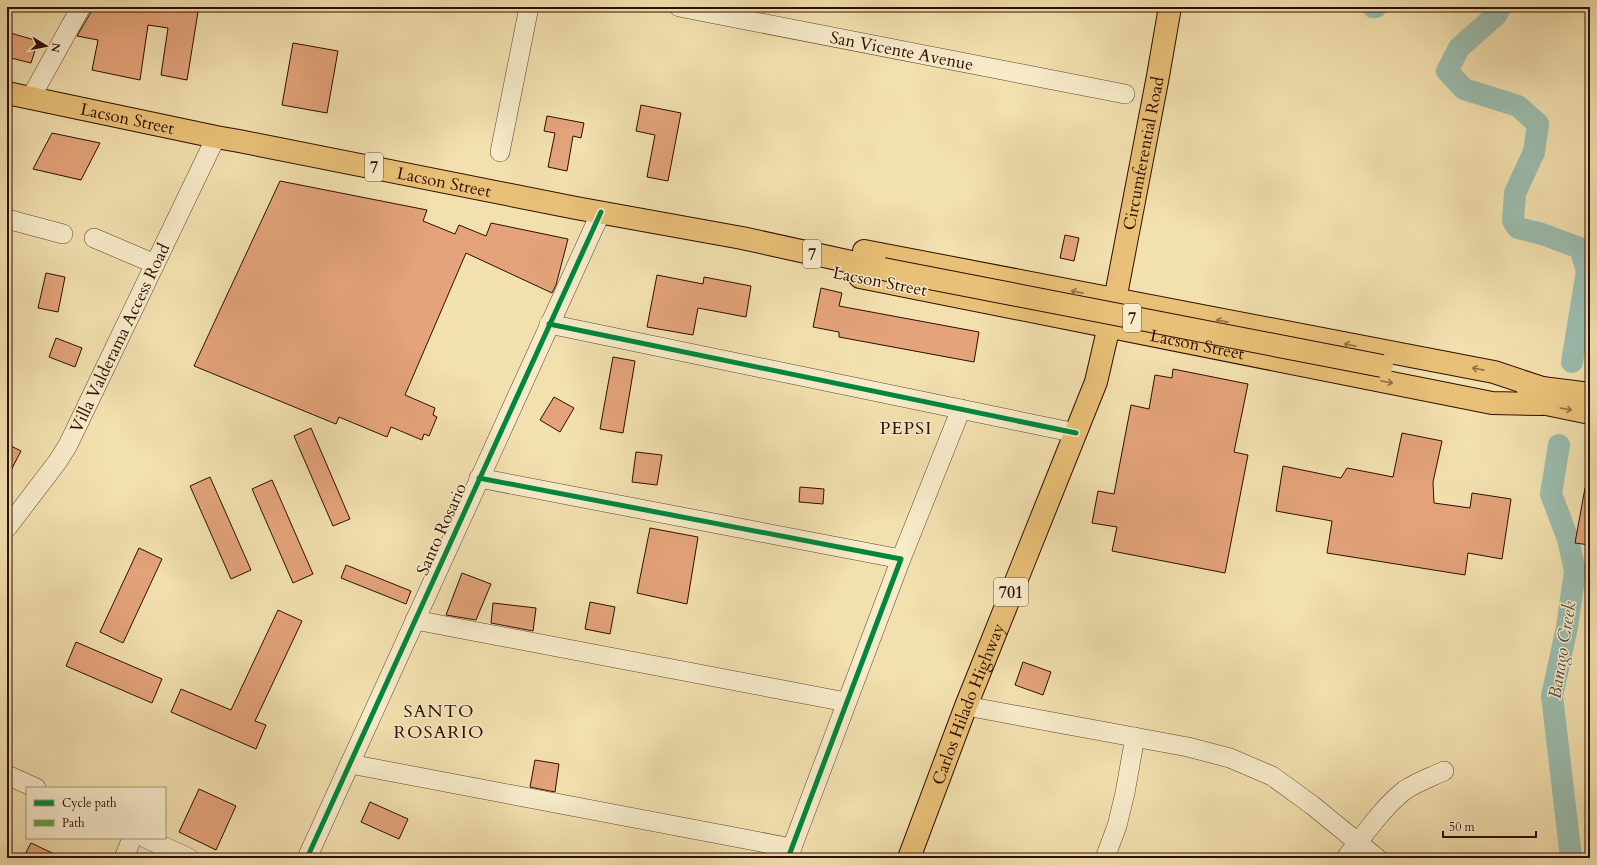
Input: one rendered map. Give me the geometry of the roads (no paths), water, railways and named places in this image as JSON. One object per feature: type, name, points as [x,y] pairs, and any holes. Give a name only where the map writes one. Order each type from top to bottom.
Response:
[{"type":"main road","name":"Circumferential Road","points":[[1109,326],[1170,7]]},
{"type":"main road","name":"Lacson Street","points":[[7,93],[216,137],[742,238],[883,269],[1484,387],[1542,396]]},
{"type":"main road","name":"Lacson Street","points":[[742,238],[816,241],[1115,300],[1494,372],[1542,396],[1590,413]]},
{"type":"main road","name":"Lacson Street","points":[[742,238],[810,266],[1492,403],[1542,396],[1590,394]]},
{"type":"main road","name":"Carlos Hilado Highway","points":[[909,858],[966,706],[1096,382],[1109,326]]},
{"type":"street","points":[[30,99],[81,7]]},
{"type":"street","points":[[500,152],[529,7]]},
{"type":"street","name":"San Vicente Avenue","points":[[679,7],[1125,94]]},
{"type":"street","name":"Villa Valderama Access Road","points":[[7,528],[58,461],[68,445],[216,137]]},
{"type":"street","name":"Santo Rosario","points":[[307,858],[601,212]]},
{"type":"street","points":[[7,219],[63,234]]},
{"type":"street","points":[[94,238],[155,264]]},
{"type":"street","points":[[549,324],[1076,433]]},
{"type":"street","points":[[350,764],[790,853],[846,702],[961,409]]},
{"type":"street","points":[[479,478],[677,515],[902,560]]},
{"type":"street","points":[[415,620],[846,702]]},
{"type":"street","points":[[966,706],[1188,747],[1230,758],[1272,776],[1312,805],[1377,858]]},
{"type":"street","points":[[1105,858],[1117,826],[1125,793],[1135,737]]},
{"type":"street","points":[[1346,858],[1397,797],[1421,781],[1444,771]]},
{"type":"street","points":[[7,775],[34,787]]},
{"type":"street","points":[[124,858],[132,839]]},
{"type":"street","points":[[147,839],[189,858]]},
{"type":"waterway","name":"Banago Creek","points":[[1500,7],[1497,14],[1459,48],[1447,71],[1464,89],[1518,106],[1538,124],[1534,152],[1515,193],[1513,221],[1518,228],[1542,234],[1580,248],[1587,271],[1572,362]]},
{"type":"waterway","name":"Banago Creek","points":[[1559,445],[1551,494],[1568,539],[1575,571],[1567,627],[1552,696],[1571,858]]},
{"type":"district","name":"PEPSI","points":[[906,428]]},
{"type":"district","name":"SANTO ROSARIO","points":[[439,721]]}]
